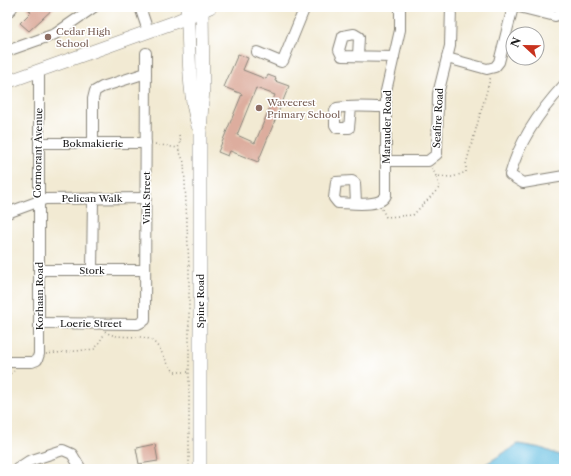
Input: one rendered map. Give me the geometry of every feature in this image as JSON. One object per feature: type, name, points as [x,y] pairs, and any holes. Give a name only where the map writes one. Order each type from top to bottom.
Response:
[{"type":"main road","points":[[7,80],[39,71],[148,31],[187,12],[205,8]]},
{"type":"main road","name":"Spine Road","points":[[200,469],[200,133],[205,8]]},
{"type":"main road","name":"Spine Road","points":[[187,12],[190,84],[193,108],[200,133]]},
{"type":"street","points":[[7,51],[55,34],[94,7]]},
{"type":"street","points":[[140,7],[148,31]]},
{"type":"street","points":[[257,52],[281,62],[283,61],[305,7]]},
{"type":"street","name":"Marauder Road","points":[[381,202],[386,193],[387,86],[400,30],[400,7]]},
{"type":"street","name":"Seafire Road","points":[[386,161],[428,161],[435,157],[438,150],[438,94],[451,39],[451,7]]},
{"type":"street","points":[[447,58],[487,69],[494,68],[498,64],[513,7]]},
{"type":"street","points":[[519,7],[555,16],[564,12]]},
{"type":"street","name":"Vink Street","points":[[143,322],[145,318],[146,270],[146,54]]},
{"type":"street","points":[[358,56],[394,56]]},
{"type":"street","name":"Cormorant Avenue","points":[[7,213],[39,202],[39,71]]},
{"type":"street","points":[[93,143],[93,98],[95,91],[102,87],[146,73]]},
{"type":"street","points":[[564,86],[544,107],[515,155],[510,175],[522,183],[564,176]]},
{"type":"street","points":[[351,107],[386,107]]},
{"type":"street","name":"Bokmakierie","points":[[39,143],[146,143]]},
{"type":"street","name":"Pelican Walk","points":[[39,202],[53,198],[146,198]]},
{"type":"street","points":[[92,270],[93,198]]},
{"type":"street","name":"Korhaan Road","points":[[39,202],[39,354]]},
{"type":"street","points":[[356,204],[381,202]]},
{"type":"street","name":"Stork","points":[[39,270],[146,270]]},
{"type":"street","name":"Loerie Street","points":[[39,323],[105,328],[143,322]]},
{"type":"street","points":[[7,362],[32,362],[36,360],[39,354]]},
{"type":"street","points":[[17,469],[28,461],[63,450],[72,454],[81,469]]},
{"type":"path","points":[[436,176],[453,177],[466,172],[466,164],[494,68]]},
{"type":"path","points":[[179,135],[181,142],[178,148],[184,162],[186,192],[189,469]]},
{"type":"path","points":[[146,143],[178,148]]},
{"type":"path","points":[[381,202],[386,217],[413,215],[440,188],[436,176],[428,161]]},
{"type":"path","points":[[39,354],[95,349],[105,328],[119,336],[150,339],[161,349],[169,367],[175,372],[189,372]]},
{"type":"water","points":[[518,444],[541,448],[559,455],[562,463],[559,469],[478,469]]},
{"type":"building","points":[[26,7],[55,7],[29,31],[20,23],[31,12]]},
{"type":"building","points":[[238,54],[248,58],[243,70],[266,79],[268,75],[276,78],[275,81],[289,86],[258,162],[230,151],[228,156],[218,152],[242,94],[224,87]],"holes":[[[256,88],[275,95],[255,143],[237,135]]]},
{"type":"building","points":[[155,444],[158,461],[139,464],[136,448]]},
{"type":"place","name":"Cedar High School","points":[[48,37]]},
{"type":"place","name":"Wavecrest Primary School","points":[[259,108]]}]
